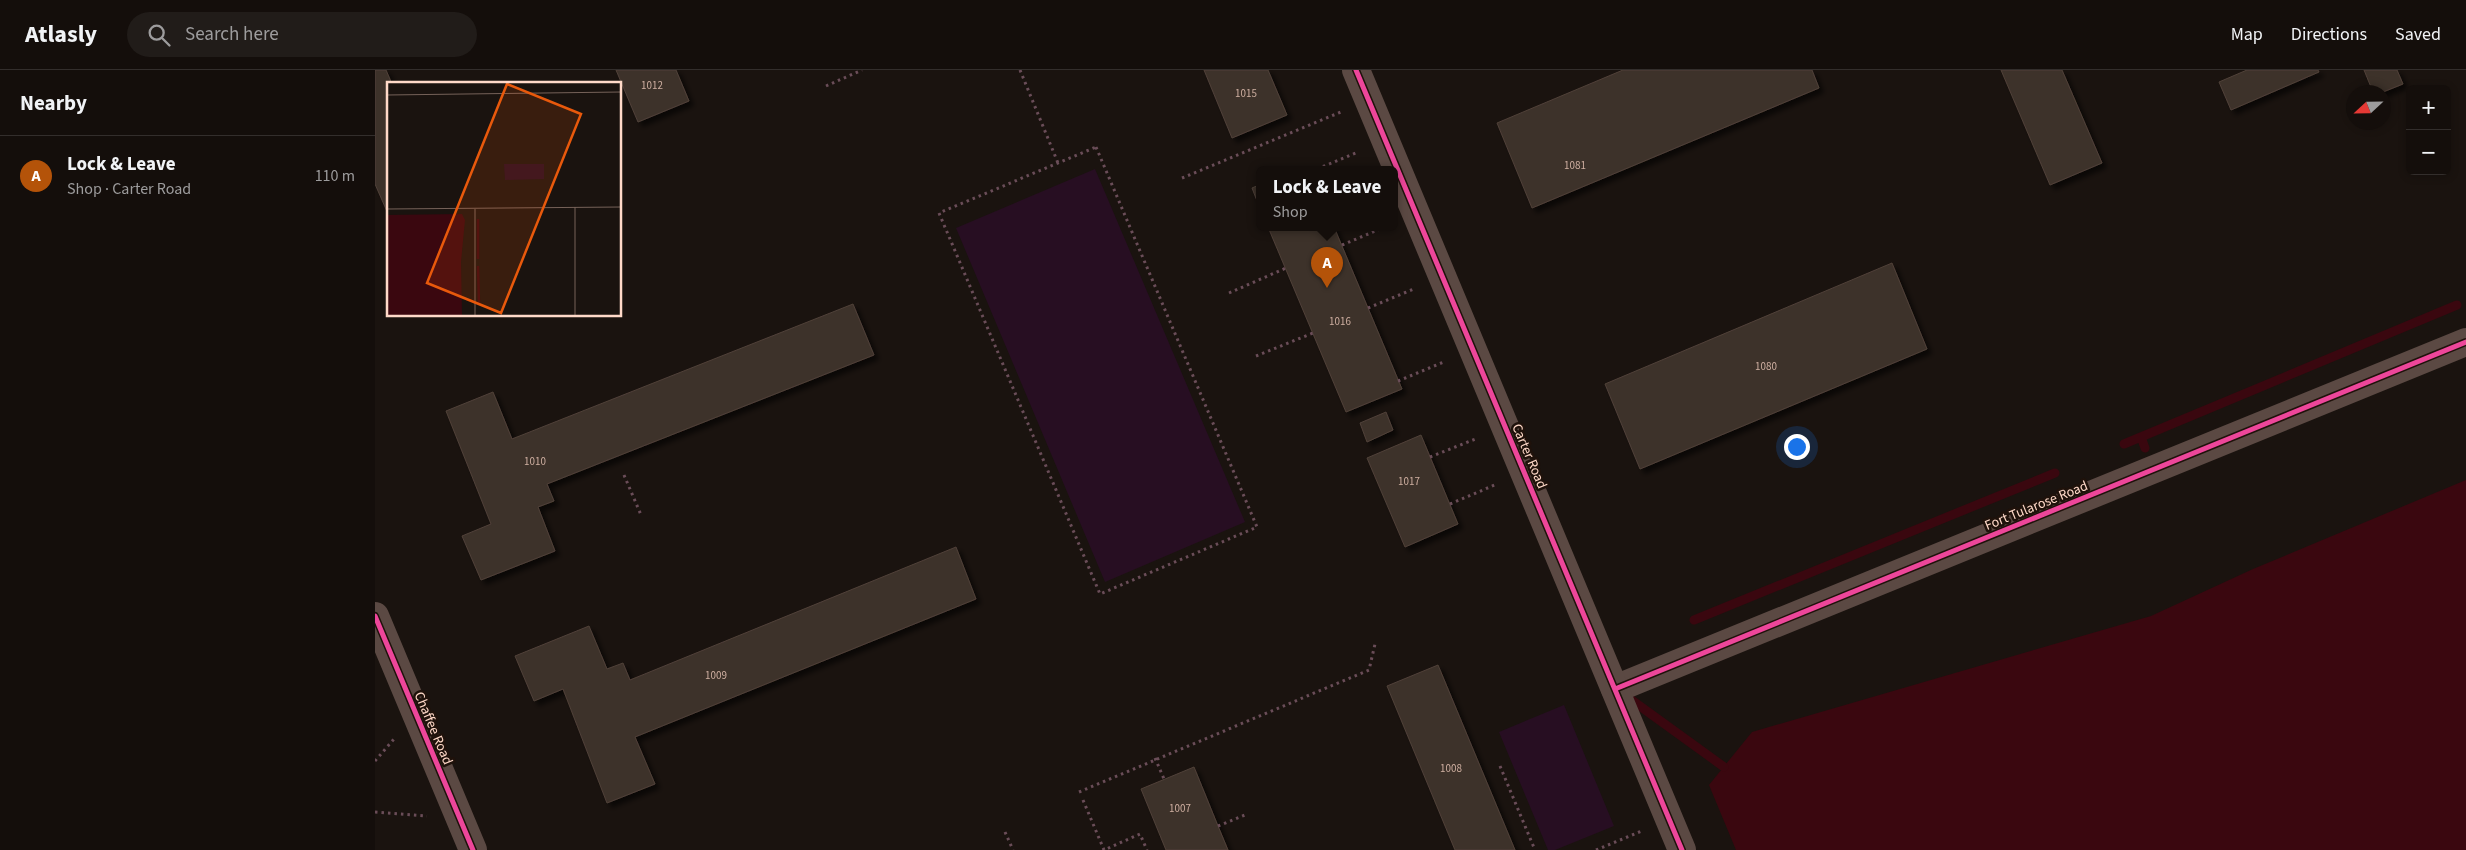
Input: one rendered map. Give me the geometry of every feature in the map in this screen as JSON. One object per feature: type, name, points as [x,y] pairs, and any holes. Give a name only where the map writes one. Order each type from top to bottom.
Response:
[{"type":"street","name":"Carter Road","points":[[1356,70],[1397,166]]},
{"type":"street","name":"Carter Road","points":[[1398,169],[1683,850]]},
{"type":"street","name":"Fort Tularose Road","points":[[1615,689],[2466,342]]},
{"type":"street","name":"Chaffee Road","points":[[375,616],[473,850]]},
{"type":"path","points":[[826,86],[862,70]]},
{"type":"path","points":[[1020,70],[1058,162]]},
{"type":"path","points":[[1183,178],[1369,101]]},
{"type":"path","points":[[1324,166],[1386,140]]},
{"type":"path","points":[[1096,147],[1257,527],[1100,594],[939,213],[1058,162],[1096,147]]},
{"type":"path","points":[[1342,245],[1375,231]]},
{"type":"path","points":[[1229,293],[1286,268]]},
{"type":"path","points":[[1368,308],[1443,276]]},
{"type":"path","points":[[1256,356],[1313,333]]},
{"type":"path","points":[[1398,381],[1473,349]]},
{"type":"path","points":[[1430,457],[1505,426]]},
{"type":"path","points":[[1450,504],[1525,472]]},
{"type":"path","points":[[624,475],[641,515]]},
{"type":"path","points":[[1079,792],[1155,758],[1369,670],[1375,644]]},
{"type":"path","points":[[1155,758],[1164,779]]},
{"type":"path","points":[[1500,766],[1535,850]]},
{"type":"path","points":[[1083,800],[1103,850],[1140,834],[1147,850]]},
{"type":"path","points":[[375,812],[460,819]]},
{"type":"path","points":[[1218,826],[1245,815]]},
{"type":"path","points":[[1596,850],[1670,820]]},
{"type":"path","points":[[1005,832],[1013,850]]},
{"type":"shaded area","points":[[1095,169],[1245,522],[1105,582],[956,228]]},
{"type":"shaded area","points":[[2466,480],[2466,850],[1736,850],[1709,785],[1752,732],[2151,616],[2253,569]]},
{"type":"shaded area","points":[[1564,705],[1614,826],[1555,850],[1548,850],[1499,732]]},
{"type":"building","points":[[375,70],[386,70],[391,82],[387,82],[387,211],[375,184]]},
{"type":"building","points":[[616,70],[676,70],[689,101],[638,122]]},
{"type":"building","points":[[1204,70],[1268,70],[1287,115],[1232,138]]},
{"type":"building","points":[[1623,70],[1812,70],[1819,88],[1532,208],[1497,123]]},
{"type":"building","points":[[2001,70],[2062,70],[2102,163],[2050,185]]},
{"type":"building","points":[[2247,70],[2318,70],[2319,72],[2231,110],[2219,82]]},
{"type":"building","points":[[2364,70],[2397,70],[2403,84],[2391,89],[2391,85],[2370,85]]},
{"type":"building","points":[[1256,186],[1256,198],[1252,188]]},
{"type":"building","points":[[1270,231],[1336,231],[1402,389],[1346,412]]},
{"type":"building","points":[[1892,263],[1927,349],[1640,469],[1605,384]]},
{"type":"building","points":[[853,304],[874,355],[547,484],[554,501],[538,507],[555,551],[481,580],[462,536],[491,524],[446,411],[493,392],[512,439]]},
{"type":"building","points":[[1386,412],[1393,430],[1367,442],[1360,423]]},
{"type":"building","points":[[1421,435],[1458,524],[1405,547],[1367,458]]},
{"type":"building","points":[[956,547],[976,599],[635,737],[655,784],[607,803],[563,689],[534,701],[515,656],[589,626],[607,669],[623,663],[630,680]]},
{"type":"building","points":[[1438,665],[1515,850],[1455,850],[1387,686]]},
{"type":"building","points":[[1194,767],[1228,850],[1166,850],[1141,789]]},
{"type":"waterway","points":[[2124,444],[2457,305]]},
{"type":"waterway","points":[[2141,437],[2145,448]]},
{"type":"waterway","points":[[1694,620],[2055,473]]},
{"type":"waterway","points":[[1626,696],[1724,767]]},
{"type":"cycle path","points":[[1356,70],[1396,166]]},
{"type":"cycle path","points":[[1398,170],[1682,850]]},
{"type":"cycle path","points":[[1615,689],[2466,342]]},
{"type":"cycle path","points":[[375,616],[473,850]]},
{"type":"place","name":"Lock & Leave","points":[[1327,288]]}]
